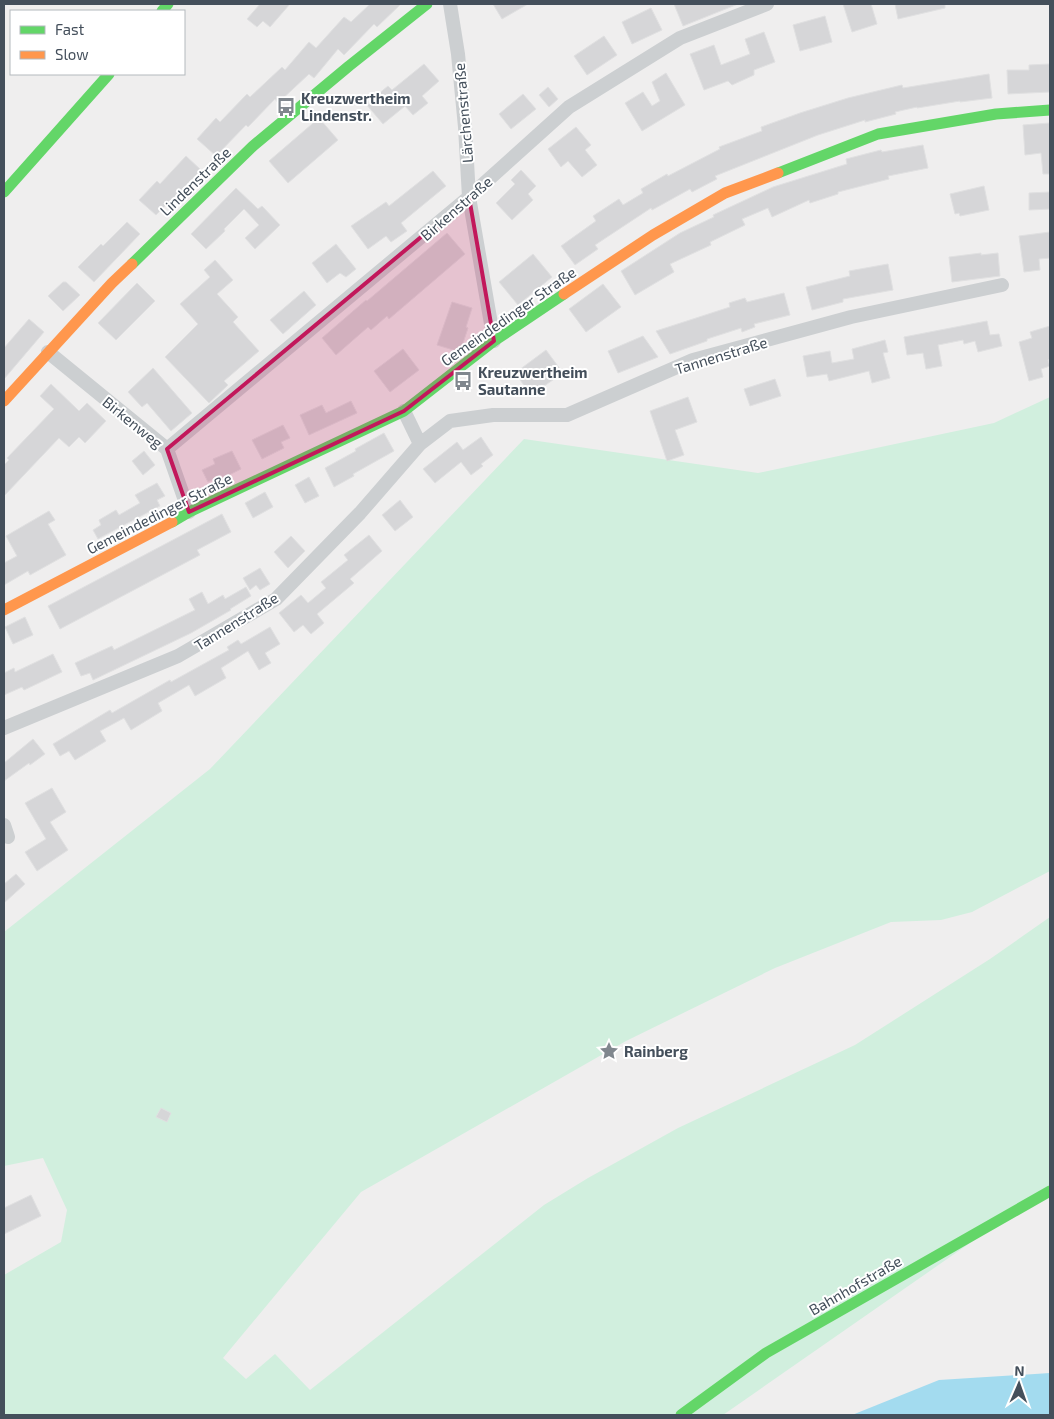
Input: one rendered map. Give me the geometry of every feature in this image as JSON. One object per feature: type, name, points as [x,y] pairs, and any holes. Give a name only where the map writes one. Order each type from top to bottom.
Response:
[{"type":"street","name":"Lindenstraße","points":[[4,401],[112,283],[253,146],[427,4]]},
{"type":"street","name":"Lärchenstraße","points":[[450,4],[458,54],[469,197],[494,341]]},
{"type":"street","name":"Birkenstraße","points":[[167,449],[469,197],[569,107],[680,38],[767,4]]},
{"type":"street","points":[[4,192],[108,75]]},
{"type":"street","name":"Gemeindedinger Straße","points":[[4,610],[189,512],[404,411],[494,341],[653,235],[725,193],[878,134],[996,114],[1050,110]]},
{"type":"street","name":"Tannenstraße","points":[[4,728],[178,656],[276,599],[360,513],[420,444],[450,422],[493,415],[567,415],[693,360],[851,317],[1002,285]]},
{"type":"street","name":"Birkenweg","points":[[48,352],[167,449],[189,512]]},
{"type":"street","points":[[404,411],[420,444]]},
{"type":"street","name":"Bahnhofstraße","points":[[681,1415],[766,1353],[1050,1190]]},
{"type":"highlighted area","points":[[469,197],[494,341],[404,411],[189,512],[167,449]]},
{"type":"green space","points":[[1050,397],[1050,871],[972,912],[941,920],[891,922],[775,968],[626,1041],[361,1192],[223,1358],[246,1379],[275,1354],[310,1390],[544,1205],[678,1128],[855,1045],[990,959],[1050,917],[1050,1195],[983,1234],[723,1415],[4,1415],[4,1275],[61,1242],[67,1210],[43,1158],[4,1166],[4,932],[210,769],[524,439],[758,473],[994,423]]},
{"type":"water","points":[[1050,1373],[1050,1415],[852,1415],[939,1380]]},
{"type":"building","points":[[260,4],[290,4],[270,27],[263,21],[257,27],[247,19]]},
{"type":"building","points":[[370,4],[401,4],[377,27],[374,24],[344,55],[338,49],[314,78],[309,74],[278,103],[275,99],[216,156],[197,139],[216,118],[220,122],[247,94],[250,97],[282,67],[285,70],[309,42],[316,48],[344,17],[351,22]]},
{"type":"building","points":[[493,4],[528,4],[502,19]]},
{"type":"building","points":[[674,4],[738,4],[683,26]]},
{"type":"building","points":[[843,4],[871,4],[877,24],[852,32]]},
{"type":"building","points":[[895,4],[945,4],[945,8],[898,19]]},
{"type":"building","points":[[651,8],[662,30],[632,44],[622,22]]},
{"type":"building","points":[[825,16],[832,42],[800,51],[793,25]]},
{"type":"building","points":[[764,32],[775,62],[754,70],[754,75],[732,85],[728,81],[704,90],[690,54],[714,45],[721,65],[750,54],[745,39]]},
{"type":"building","points":[[604,36],[617,55],[587,75],[574,56]]},
{"type":"building","points":[[424,64],[439,81],[422,96],[428,103],[413,115],[405,106],[383,124],[366,104],[388,86],[392,90]]},
{"type":"building","points":[[1050,64],[1050,92],[1008,94],[1007,70],[1029,70],[1029,65]]},
{"type":"building","points":[[666,73],[685,105],[642,131],[625,103],[643,92],[652,106],[660,101],[652,82]]},
{"type":"building","points":[[989,74],[992,98],[917,107],[865,122],[865,120],[818,135],[715,176],[717,179],[692,192],[690,189],[652,210],[651,208],[595,245],[598,249],[575,265],[561,246],[596,221],[593,216],[619,199],[623,205],[643,193],[641,189],[667,174],[668,176],[720,149],[719,147],[762,131],[761,127],[848,98],[902,85],[903,88]]},
{"type":"building","points":[[548,87],[558,99],[549,107],[539,95]]},
{"type":"building","points":[[523,94],[536,109],[511,129],[499,114]]},
{"type":"building","points":[[319,118],[338,140],[288,183],[269,161]]},
{"type":"building","points":[[1050,123],[1050,174],[1043,174],[1041,153],[1025,155],[1023,125]]},
{"type":"building","points":[[576,127],[591,145],[585,150],[597,165],[582,177],[568,161],[561,167],[548,149]]},
{"type":"building","points":[[923,145],[928,168],[888,176],[889,179],[838,192],[838,194],[810,203],[809,200],[772,217],[768,208],[742,219],[745,225],[710,242],[711,245],[670,264],[674,272],[635,295],[621,271],[680,233],[714,217],[713,215],[773,187],[847,164],[846,159],[881,150],[882,152]]},
{"type":"building","points":[[186,156],[201,170],[156,215],[139,200],[157,181],[160,184]]},
{"type":"building","points":[[521,170],[536,186],[528,194],[533,200],[512,220],[496,203],[515,184],[511,180]]},
{"type":"building","points":[[433,171],[446,186],[401,223],[407,231],[391,242],[386,236],[368,249],[351,226],[386,202],[389,206]]},
{"type":"building","points":[[984,186],[989,210],[960,216],[959,213],[955,214],[950,194]]},
{"type":"building","points":[[236,188],[258,209],[262,206],[280,225],[255,249],[245,238],[259,225],[244,209],[206,249],[191,234]]},
{"type":"building","points":[[1050,192],[1050,209],[1029,210],[1029,193]]},
{"type":"building","points":[[127,222],[140,234],[94,282],[78,267]]},
{"type":"building","points":[[1050,232],[1050,258],[1039,259],[1040,270],[1024,272],[1019,236]]},
{"type":"building","points":[[447,233],[465,254],[389,319],[387,316],[371,330],[368,327],[336,355],[322,338]]},
{"type":"building","points":[[336,244],[356,269],[346,277],[340,273],[327,283],[312,263]]},
{"type":"building","points":[[981,253],[981,255],[998,253],[1000,276],[952,282],[949,257]]},
{"type":"building","points":[[533,254],[552,277],[518,305],[499,282]]},
{"type":"building","points":[[215,260],[233,280],[217,294],[238,317],[233,322],[259,351],[224,381],[228,385],[209,403],[165,357],[198,324],[180,304],[210,277],[204,270]]},
{"type":"building","points":[[888,264],[893,290],[843,299],[843,302],[812,310],[806,287],[850,276],[849,271]]},
{"type":"building","points":[[63,282],[66,282],[80,295],[63,311],[48,296]]},
{"type":"building","points":[[137,283],[155,301],[116,340],[98,323]]},
{"type":"building","points":[[603,284],[621,307],[586,332],[569,309]]},
{"type":"building","points":[[304,291],[316,305],[283,334],[270,320]]},
{"type":"building","points":[[784,293],[790,315],[754,324],[755,327],[742,332],[741,328],[707,339],[707,341],[670,354],[656,331],[730,307],[729,303],[745,298],[747,302]]},
{"type":"building","points":[[452,302],[472,308],[460,352],[437,345]]},
{"type":"building","points":[[29,319],[44,332],[4,379],[4,348]]},
{"type":"building","points":[[987,321],[990,335],[999,334],[1002,346],[978,352],[975,341],[964,344],[963,340],[938,345],[942,366],[926,369],[923,353],[907,355],[904,337]]},
{"type":"building","points":[[1050,326],[1050,359],[1048,360],[1050,366],[1041,369],[1043,377],[1029,381],[1019,342],[1032,338],[1030,332]]},
{"type":"building","points":[[643,336],[658,357],[618,373],[608,351]]},
{"type":"building","points":[[885,340],[888,352],[883,353],[890,378],[872,383],[869,371],[829,381],[827,374],[807,377],[803,356],[830,351],[832,363],[854,359],[852,349]]},
{"type":"building","points":[[403,349],[419,370],[390,392],[374,371]]},
{"type":"building","points":[[546,350],[563,373],[531,395],[515,373]]},
{"type":"building","points":[[153,368],[192,413],[171,431],[147,403],[142,407],[128,392]]},
{"type":"building","points":[[775,379],[781,396],[750,406],[744,389]]},
{"type":"building","points":[[51,384],[79,411],[87,403],[106,421],[85,443],[79,437],[69,447],[59,438],[4,496],[4,465],[9,460],[7,458],[54,409],[40,396]]},
{"type":"building","points":[[688,397],[697,422],[675,430],[684,455],[667,461],[650,411]]},
{"type":"building","points":[[351,401],[357,413],[309,435],[300,415],[322,405],[326,413]]},
{"type":"building","points":[[283,425],[290,438],[281,442],[284,448],[262,459],[252,440]]},
{"type":"building","points":[[384,433],[394,451],[334,487],[325,468]]},
{"type":"building","points":[[481,437],[493,455],[471,475],[461,462],[435,483],[423,469],[457,442],[463,450]]},
{"type":"building","points":[[144,451],[155,465],[143,475],[132,461]]},
{"type":"building","points":[[232,451],[241,469],[223,478],[221,475],[208,482],[202,470],[215,464],[213,459]]},
{"type":"building","points":[[309,477],[319,496],[305,503],[295,485]]},
{"type":"building","points":[[157,483],[165,496],[157,500],[160,506],[98,539],[93,530],[101,525],[99,520],[116,510],[119,515],[140,503],[135,495]]},
{"type":"building","points":[[265,492],[273,507],[253,518],[245,503]]},
{"type":"building","points":[[400,500],[413,517],[395,531],[382,515]]},
{"type":"building","points":[[49,511],[55,520],[48,524],[66,555],[30,575],[28,571],[4,585],[4,563],[17,556],[6,536]]},
{"type":"building","points":[[222,514],[231,532],[197,550],[200,555],[60,629],[48,606]]},
{"type":"building","points":[[369,535],[382,551],[350,579],[354,583],[317,614],[324,623],[311,634],[303,625],[294,632],[279,613],[301,595],[308,603],[326,588],[321,582],[348,560],[344,555]]},
{"type":"building","points":[[291,536],[305,551],[288,568],[274,552]]},
{"type":"building","points":[[260,568],[270,584],[260,590],[256,585],[250,590],[243,578]]},
{"type":"building","points":[[246,587],[251,596],[191,633],[93,680],[90,673],[81,676],[75,663],[112,646],[114,650],[195,610],[189,599],[202,592],[208,604],[223,595],[225,599]]},
{"type":"building","points":[[25,617],[33,635],[13,644],[5,627]]},
{"type":"building","points":[[270,627],[280,644],[265,653],[271,663],[259,670],[248,651],[221,668],[226,678],[195,696],[189,685],[158,703],[162,711],[131,730],[124,718],[100,731],[106,741],[75,760],[69,751],[60,756],[53,744],[110,710],[112,713],[170,680],[171,682],[229,650],[227,647],[238,640],[241,644]]},
{"type":"building","points":[[53,654],[62,672],[24,690],[22,687],[4,695],[4,673],[14,668],[15,672]]},
{"type":"building","points":[[33,739],[45,754],[4,781],[4,763]]},
{"type":"building","points":[[52,788],[66,812],[50,822],[68,850],[37,871],[25,852],[46,839],[25,803]]},
{"type":"building","points":[[16,874],[25,884],[4,903],[4,884]]},
{"type":"building","points":[[161,1108],[171,1113],[167,1122],[156,1117]]},
{"type":"building","points":[[31,1195],[41,1216],[4,1234],[4,1208]]},
{"type":"traffic: fast","points":[[163,10],[168,4]]},
{"type":"traffic: fast","points":[[132,264],[253,146],[427,4]]},
{"type":"traffic: fast","points":[[4,192],[108,75]]},
{"type":"traffic: fast","points":[[778,173],[878,134],[996,114],[1050,110]]},
{"type":"traffic: fast","points":[[172,522],[189,512],[404,411],[494,341],[564,294]]},
{"type":"traffic: fast","points":[[681,1415],[766,1353],[1050,1191]]},
{"type":"traffic: slow","points":[[564,294],[653,235],[725,193],[778,173]]},
{"type":"traffic: slow","points":[[4,401],[112,283],[132,264]]},
{"type":"traffic: slow","points":[[4,610],[172,522]]},
{"type":"place","name":"Kreuzwertheim Lindenstr.","points":[[286,107]]},
{"type":"place","name":"Kreuzwertheim Sautanne","points":[[463,381]]},
{"type":"place","name":"Rainberg","points":[[609,1051]]}]
